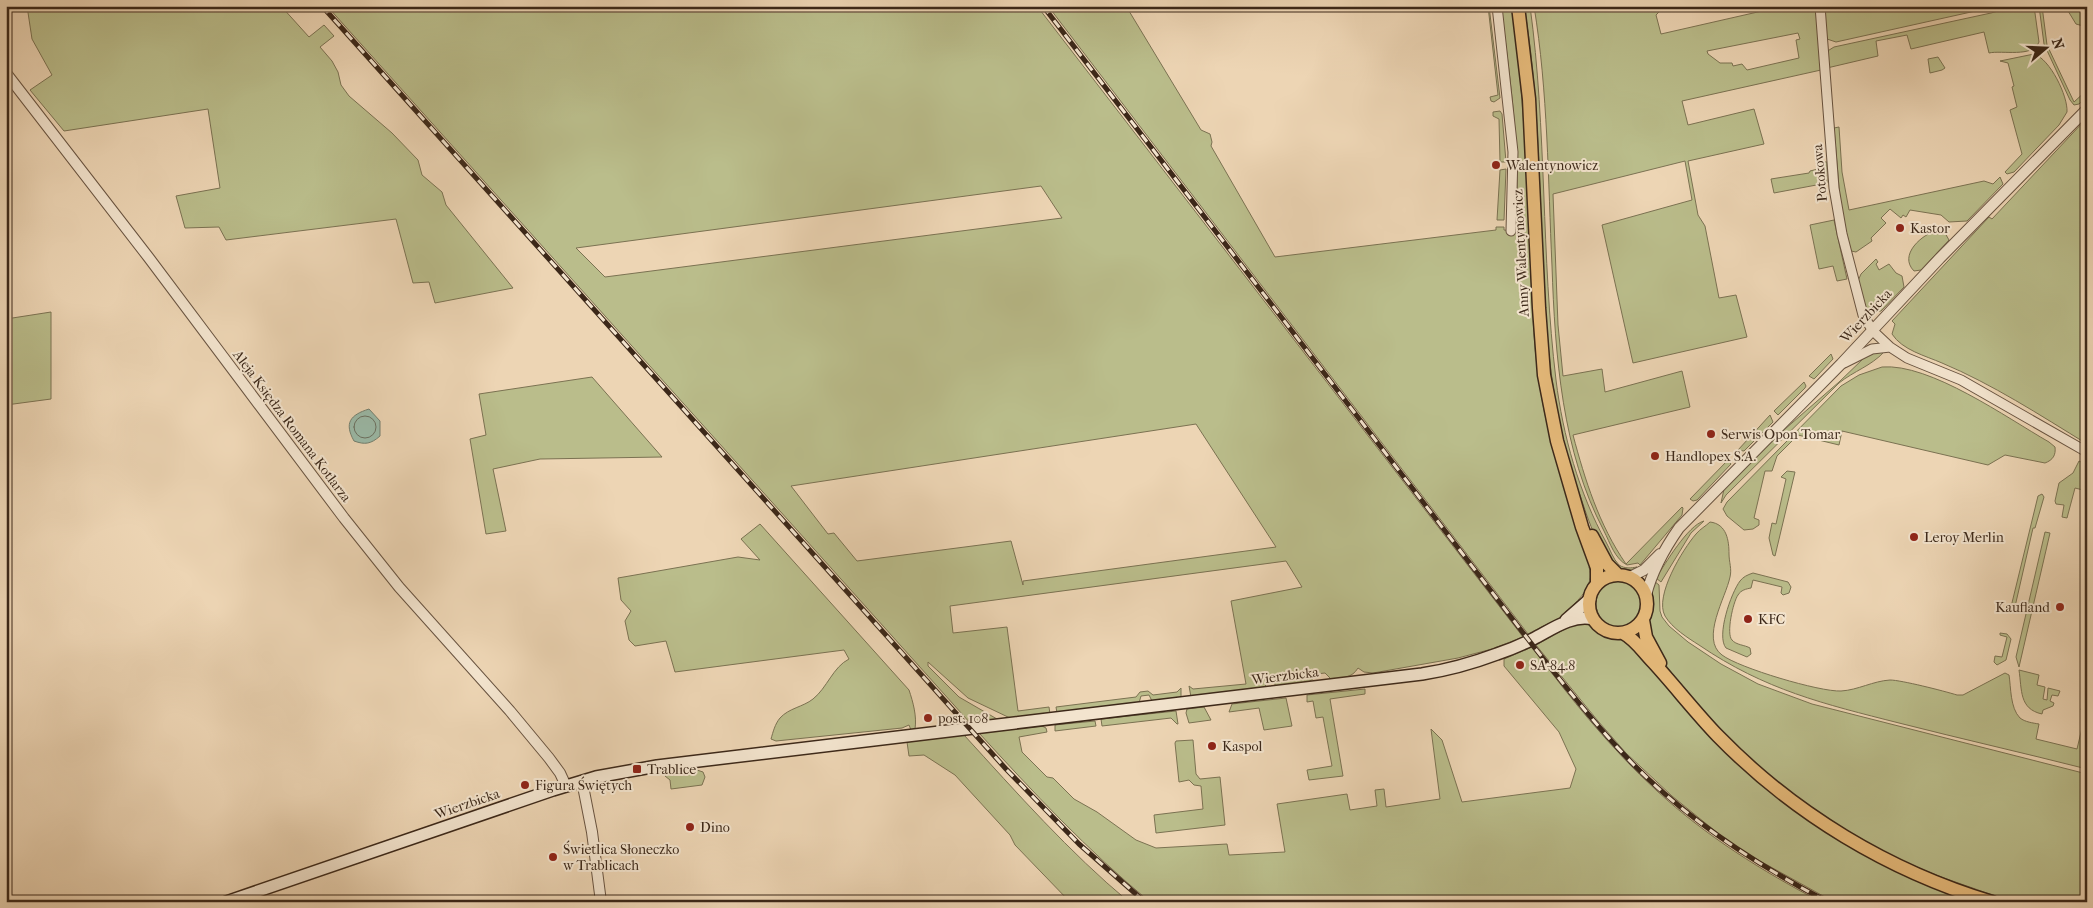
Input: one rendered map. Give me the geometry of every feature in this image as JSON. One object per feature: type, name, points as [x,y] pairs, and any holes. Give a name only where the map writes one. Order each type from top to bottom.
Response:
[{"type":"main road","name":"Anny Walentynowicz","points":[[1518,6],[1529,104],[1543,365],[1557,441],[1598,572],[1597,584]]},
{"type":"main road","name":"Anny Walentynowicz","points":[[1573,496],[1607,564],[1624,576]]},
{"type":"main road","points":[[1623,633],[1633,629],[1642,620],[1647,606],[1646,595],[1641,586],[1624,576],[1605,578],[1597,584],[1590,599],[1590,610],[1594,619],[1606,631],[1623,633],[1633,640],[1665,674],[1700,716],[1768,782],[1813,816],[1847,838],[1896,864],[1946,886],[1992,902]]},
{"type":"main road","name":"Wierzbicka","points":[[1558,626],[1590,599]]},
{"type":"main road","name":"Wierzbicka","points":[[226,902],[582,781],[657,766],[812,749],[1429,673],[1498,654],[1558,626],[1582,618],[1594,619]]},
{"type":"main road","points":[[1642,620],[1646,637],[1665,674]]},
{"type":"street","points":[[1497,6],[1513,152],[1511,231]]},
{"type":"street","name":"Potokowa","points":[[1820,6],[1825,90],[1837,208],[1863,315],[1872,331]]},
{"type":"street","name":"Aleja Księdza Romana Kotlarza","points":[[6,73],[149,258],[344,518],[399,587],[510,711],[549,758],[560,773],[566,786]]},
{"type":"street","name":"Wierzbicka","points":[[1646,595],[1668,545],[1679,528],[1841,364],[1960,238],[2087,109]]},
{"type":"street","points":[[1872,331],[1890,347],[1907,358],[1961,380],[2087,452]]},
{"type":"street","points":[[1841,364],[1872,349],[1890,347]]},
{"type":"street","name":"Wierzbicka","points":[[1624,576],[1644,570],[1668,545]]},
{"type":"street","points":[[582,781],[592,832],[601,902]]},
{"type":"green space","points":[[27,6],[281,6],[309,37],[324,25],[334,36],[320,47],[332,61],[338,72],[341,85],[349,96],[392,133],[418,160],[422,175],[442,192],[446,205],[513,288],[435,303],[429,282],[413,283],[396,219],[226,240],[219,227],[185,228],[176,196],[220,188],[208,109],[64,131],[30,90],[52,75],[32,39]]},
{"type":"green space","points":[[327,6],[1037,6],[1523,637],[1492,649],[1458,658],[1373,673],[1364,672],[1358,668],[1350,676],[1331,679],[1325,673],[1316,674],[1310,681],[1299,684],[1276,686],[1272,680],[1267,682],[1265,687],[1191,697],[1189,686],[1193,689],[1246,684],[1231,601],[1302,587],[1286,561],[950,606],[953,633],[1007,627],[1018,711],[1049,707],[1050,714],[1010,718],[968,698],[928,662],[928,666],[959,697],[997,719],[971,724]],"holes":[[[1041,186],[1062,218],[605,277],[576,248]],[[1196,424],[1276,547],[1023,581],[1023,585],[1011,541],[857,561],[834,533],[828,534],[791,486]]]},
{"type":"green space","points":[[1048,6],[1126,6],[1201,130],[1210,134],[1211,146],[1275,257],[1496,230],[1496,227],[1504,227],[1504,230],[1515,231],[1517,203],[1516,147],[1501,6],[1512,6],[1524,123],[1537,370],[1544,411],[1555,456],[1592,565],[1589,567],[1590,580],[1587,587],[1580,598],[1565,612],[1567,614],[1528,634]]},
{"type":"green space","points":[[1488,6],[1500,98],[1494,102],[1491,101],[1490,97],[1498,95]]},
{"type":"green space","points":[[1524,6],[1530,6],[1535,53],[1542,146],[1551,333],[1559,401],[1568,443],[1580,484],[1596,523],[1617,563],[1626,568],[1637,567],[1631,570],[1618,568],[1601,546],[1594,532],[1571,468],[1557,407],[1548,346],[1535,98]]},
{"type":"green space","points":[[1534,6],[1681,6],[1660,11],[1656,15],[1661,34],[1784,6],[1817,6],[1821,70],[1682,101],[1688,125],[1754,109],[1764,144],[1688,161],[1698,215],[1705,226],[1719,298],[1736,295],[1747,337],[1633,363],[1602,225],[1692,200],[1685,161],[1553,194],[1558,325],[1563,376],[1602,369],[1605,392],[1682,371],[1690,407],[1573,435],[1594,502],[1608,534],[1626,564],[1683,508],[1682,515],[1640,565],[1638,563],[1627,565],[1619,559],[1590,501],[1570,436],[1563,402],[1555,334],[1547,136],[1539,38]],"holes":[[[1798,33],[1800,39],[1796,40],[1799,58],[1747,70],[1742,64],[1733,66],[1732,63],[1720,63],[1708,54],[1707,51]]]},
{"type":"green space","points":[[1823,6],[1998,6],[1836,42],[1824,38]]},
{"type":"green space","points":[[2016,6],[2034,6],[2039,42],[2036,47],[2024,52],[1989,53],[1984,32],[1911,49],[1907,35],[1876,41],[1878,56],[1827,68],[1826,52],[1834,47]]},
{"type":"green space","points":[[2039,6],[2042,6],[2047,45],[2074,102],[2087,90],[2087,97],[2079,104],[2074,105],[2070,100],[2044,44]]},
{"type":"green space","points":[[2065,6],[2081,6],[2087,27],[2076,24]]},
{"type":"green space","points":[[2034,54],[2040,57],[2052,70],[2065,97],[2067,112],[2059,125],[2014,172],[2007,174],[2005,172],[2022,154],[2010,110],[2017,107],[2012,87],[2014,86],[2008,63],[2000,61]]},
{"type":"green space","points":[[1938,57],[1945,68],[1930,73],[1928,59]]},
{"type":"green space","points":[[1500,111],[1502,114],[1506,162],[1500,162],[1499,119],[1493,116],[1493,112]]},
{"type":"green space","points":[[2087,118],[2087,133],[2082,139],[2087,177],[2087,444],[1997,390],[1961,371],[1908,348],[1896,340],[1892,334],[1895,324],[1892,321],[1989,217],[1992,219]]},
{"type":"green space","points":[[1839,127],[1842,172],[1849,210],[1984,181],[1993,184],[2000,177],[2003,184],[1967,221],[1949,222],[1941,215],[1910,210],[1906,217],[1903,215],[1901,218],[1890,209],[1881,218],[1886,223],[1871,238],[1872,241],[1856,252],[1851,251],[1841,211],[1834,128]]},
{"type":"green space","points":[[1823,162],[1827,162],[1827,183],[1774,193],[1771,179],[1809,173],[1818,169]]},
{"type":"green space","points":[[1506,169],[1504,220],[1497,220],[1500,170]]},
{"type":"green space","points":[[1834,220],[1847,279],[1837,281],[1833,266],[1819,269],[1810,225]]},
{"type":"green space","points":[[1938,230],[1945,233],[1949,240],[1921,270],[1914,271],[1910,265],[1910,252],[1925,236]]},
{"type":"green space","points":[[1876,259],[1879,270],[1889,264],[1896,273],[1902,276],[1904,287],[1881,311],[1871,314],[1867,310],[1857,283],[1861,274]]},
{"type":"green space","points":[[51,312],[51,399],[6,405],[6,319]]},
{"type":"green space","points":[[1884,352],[1874,361],[1839,383],[1726,495],[1721,503],[1724,489],[1769,443],[1865,357],[1874,353]]},
{"type":"green space","points":[[1831,354],[1833,359],[1814,379],[1809,376]]},
{"type":"green space","points":[[1882,367],[1901,368],[1922,374],[1968,394],[2049,442],[2055,447],[2053,457],[2045,463],[2005,455],[1988,465],[1842,431],[1839,445],[1798,435],[1777,456],[1772,471],[1765,471],[1754,518],[1759,520],[1759,525],[1753,529],[1744,530],[1727,516],[1723,509],[1727,502],[1841,386],[1859,375]]},
{"type":"green space","points":[[592,377],[662,457],[540,459],[493,469],[506,531],[486,534],[470,439],[486,435],[479,394]]},
{"type":"green space","points":[[1804,382],[1805,388],[1778,415],[1774,411]]},
{"type":"green space","points":[[1770,415],[1773,422],[1744,451],[1738,450]]},
{"type":"green space","points":[[1728,460],[1731,464],[1697,500],[1693,501],[1690,499]]},
{"type":"green space","points":[[2079,461],[2087,465],[2087,491],[2075,488],[2067,518],[2062,517],[2064,505],[2056,504],[2055,501],[2059,483],[2073,473]]},
{"type":"green space","points":[[1787,471],[1795,472],[1775,556],[1773,555],[1769,538],[1772,523],[1776,524],[1786,479],[1781,477]]},
{"type":"green space","points":[[2042,494],[2044,497],[2035,528],[2033,528],[2014,611],[2010,611],[2038,496]]},
{"type":"green space","points":[[1704,521],[1691,533],[1661,582],[1656,578],[1671,555],[1684,537]]},
{"type":"green space","points":[[1710,522],[1720,526],[1726,534],[1731,568],[1728,585],[1714,629],[1713,639],[1716,648],[1722,655],[1745,666],[1780,678],[1816,688],[1841,691],[1878,682],[1896,680],[1963,695],[2005,673],[2009,675],[2011,697],[2017,714],[2024,720],[2039,724],[2036,739],[2077,749],[2086,711],[2081,710],[2087,680],[2087,769],[1820,702],[1748,674],[1690,639],[1676,629],[1665,616],[1663,597],[1672,573],[1684,550],[1698,532]]},
{"type":"green space","points":[[760,524],[909,690],[915,714],[915,729],[911,730],[909,725],[902,728],[776,741],[771,739],[775,725],[780,718],[813,699],[834,672],[849,659],[844,650],[675,672],[666,641],[635,646],[629,640],[625,621],[631,611],[621,600],[618,578],[738,557],[760,560],[741,539]]},
{"type":"green space","points":[[2045,532],[2050,533],[2019,667],[2016,657]]},
{"type":"green space","points":[[1753,573],[1788,582],[1791,587],[1789,593],[1783,595],[1781,593],[1782,587],[1753,580],[1751,588],[1745,589],[1738,595],[1731,618],[1730,637],[1736,643],[1750,648],[1751,654],[1747,657],[1726,648],[1723,642],[1723,634],[1726,614],[1736,587],[1742,578]]},
{"type":"green space","points":[[1614,581],[1624,581],[1638,591],[1642,604],[1638,617],[1632,623],[1624,627],[1614,627],[1600,617],[1596,609],[1596,599],[1606,585]]},
{"type":"green space","points":[[1654,581],[1659,585],[1662,617],[1669,626],[1688,642],[1721,664],[1758,684],[1812,704],[2087,774],[2087,902],[2027,903],[2012,901],[1924,870],[1848,832],[1778,783],[1716,725],[1688,693],[1657,652],[1649,631]]},
{"type":"green space","points":[[1576,623],[1588,623],[1604,635],[1624,639],[1630,643],[1686,710],[1722,749],[1790,807],[1865,856],[1925,885],[1972,902],[1834,902],[1751,856],[1725,839],[1672,796],[1626,753],[1536,645]]},
{"type":"green space","points":[[2000,633],[2007,634],[2011,639],[2006,660],[1997,665],[1994,662],[1995,656],[2002,657],[2007,637],[2000,635]]},
{"type":"green space","points":[[1532,647],[1591,722],[1623,758],[1657,791],[1695,823],[1735,852],[1821,902],[1150,902],[1082,841],[979,733],[1042,726],[1046,728],[1047,732],[1019,737],[1022,752],[1047,777],[1053,778],[1074,799],[1097,812],[1136,840],[1156,848],[1227,844],[1229,855],[1285,852],[1277,804],[1347,794],[1350,810],[1377,806],[1375,790],[1384,789],[1386,807],[1440,799],[1431,729],[1442,740],[1462,802],[1570,788],[1576,769],[1559,732],[1504,666],[1504,659]]},
{"type":"green space","points":[[2019,670],[2039,675],[2037,685],[2045,687],[2043,699],[2047,700],[2048,688],[2060,691],[2058,696],[2052,695],[2050,701],[2054,703],[2053,706],[2043,710],[2042,714],[2029,708],[2025,703]]},
{"type":"green space","points":[[1181,688],[1181,698],[1152,701],[1149,695],[1141,696],[1139,703],[1057,713],[1056,707],[1136,697],[1140,692],[1148,691],[1153,695],[1177,692]]},
{"type":"green space","points":[[1365,689],[1365,694],[1330,699],[1343,776],[1309,780],[1307,770],[1332,766],[1323,717],[1316,718],[1313,701],[1307,702],[1307,695]]},
{"type":"green space","points":[[1286,698],[1292,726],[1264,730],[1259,708],[1229,712],[1232,704]]},
{"type":"green space","points":[[1204,707],[1211,720],[1189,723],[1186,713],[1187,709]]},
{"type":"green space","points":[[1176,711],[1178,724],[1171,718],[1102,726],[1101,719]]},
{"type":"green space","points":[[1095,721],[1096,726],[1055,731],[1055,725]]},
{"type":"green space","points":[[964,735],[1064,842],[1129,902],[1070,902],[1015,845],[1010,835],[955,775],[924,755],[909,756],[907,742]]},
{"type":"green space","points":[[1193,740],[1196,774],[1200,779],[1220,777],[1225,825],[1156,833],[1154,815],[1203,809],[1201,786],[1194,785],[1189,780],[1179,782],[1175,743],[1176,741]]},
{"type":"green space","points":[[697,770],[703,772],[705,777],[702,785],[671,789],[670,780],[665,776],[676,772]]},
{"type":"water","points":[[369,409],[380,421],[380,436],[368,443],[354,441],[349,429],[351,420],[357,414]]},
{"type":"railway","points":[[322,6],[1006,769],[1079,844],[1145,902]]},
{"type":"railway","points":[[1043,6],[1534,647],[1607,736],[1655,785],[1701,823],[1775,873],[1828,902]]},
{"type":"place","name":"Walentynowicz","points":[[1496,165]]},
{"type":"place","name":"Kastor","points":[[1900,228]]},
{"type":"place","name":"Serwis Opon Tomar","points":[[1711,434]]},
{"type":"place","name":"Handlopex S.A.","points":[[1655,456]]},
{"type":"place","name":"Leroy Merlin","points":[[1914,537]]},
{"type":"place","name":"Kaufland","points":[[2060,607]]},
{"type":"place","name":"KFC","points":[[1748,619]]},
{"type":"place","name":"SA-84.8","points":[[1520,665]]},
{"type":"place","name":"post. 108","points":[[928,718]]},
{"type":"place","name":"Kaspol","points":[[1212,746]]},
{"type":"place","name":"Trablice","points":[[637,769]]},
{"type":"place","name":"Figura Świętych","points":[[525,785]]},
{"type":"place","name":"Dino","points":[[690,827]]},
{"type":"place","name":"Świetlica Słoneczko w Trablicach","points":[[553,857]]}]
